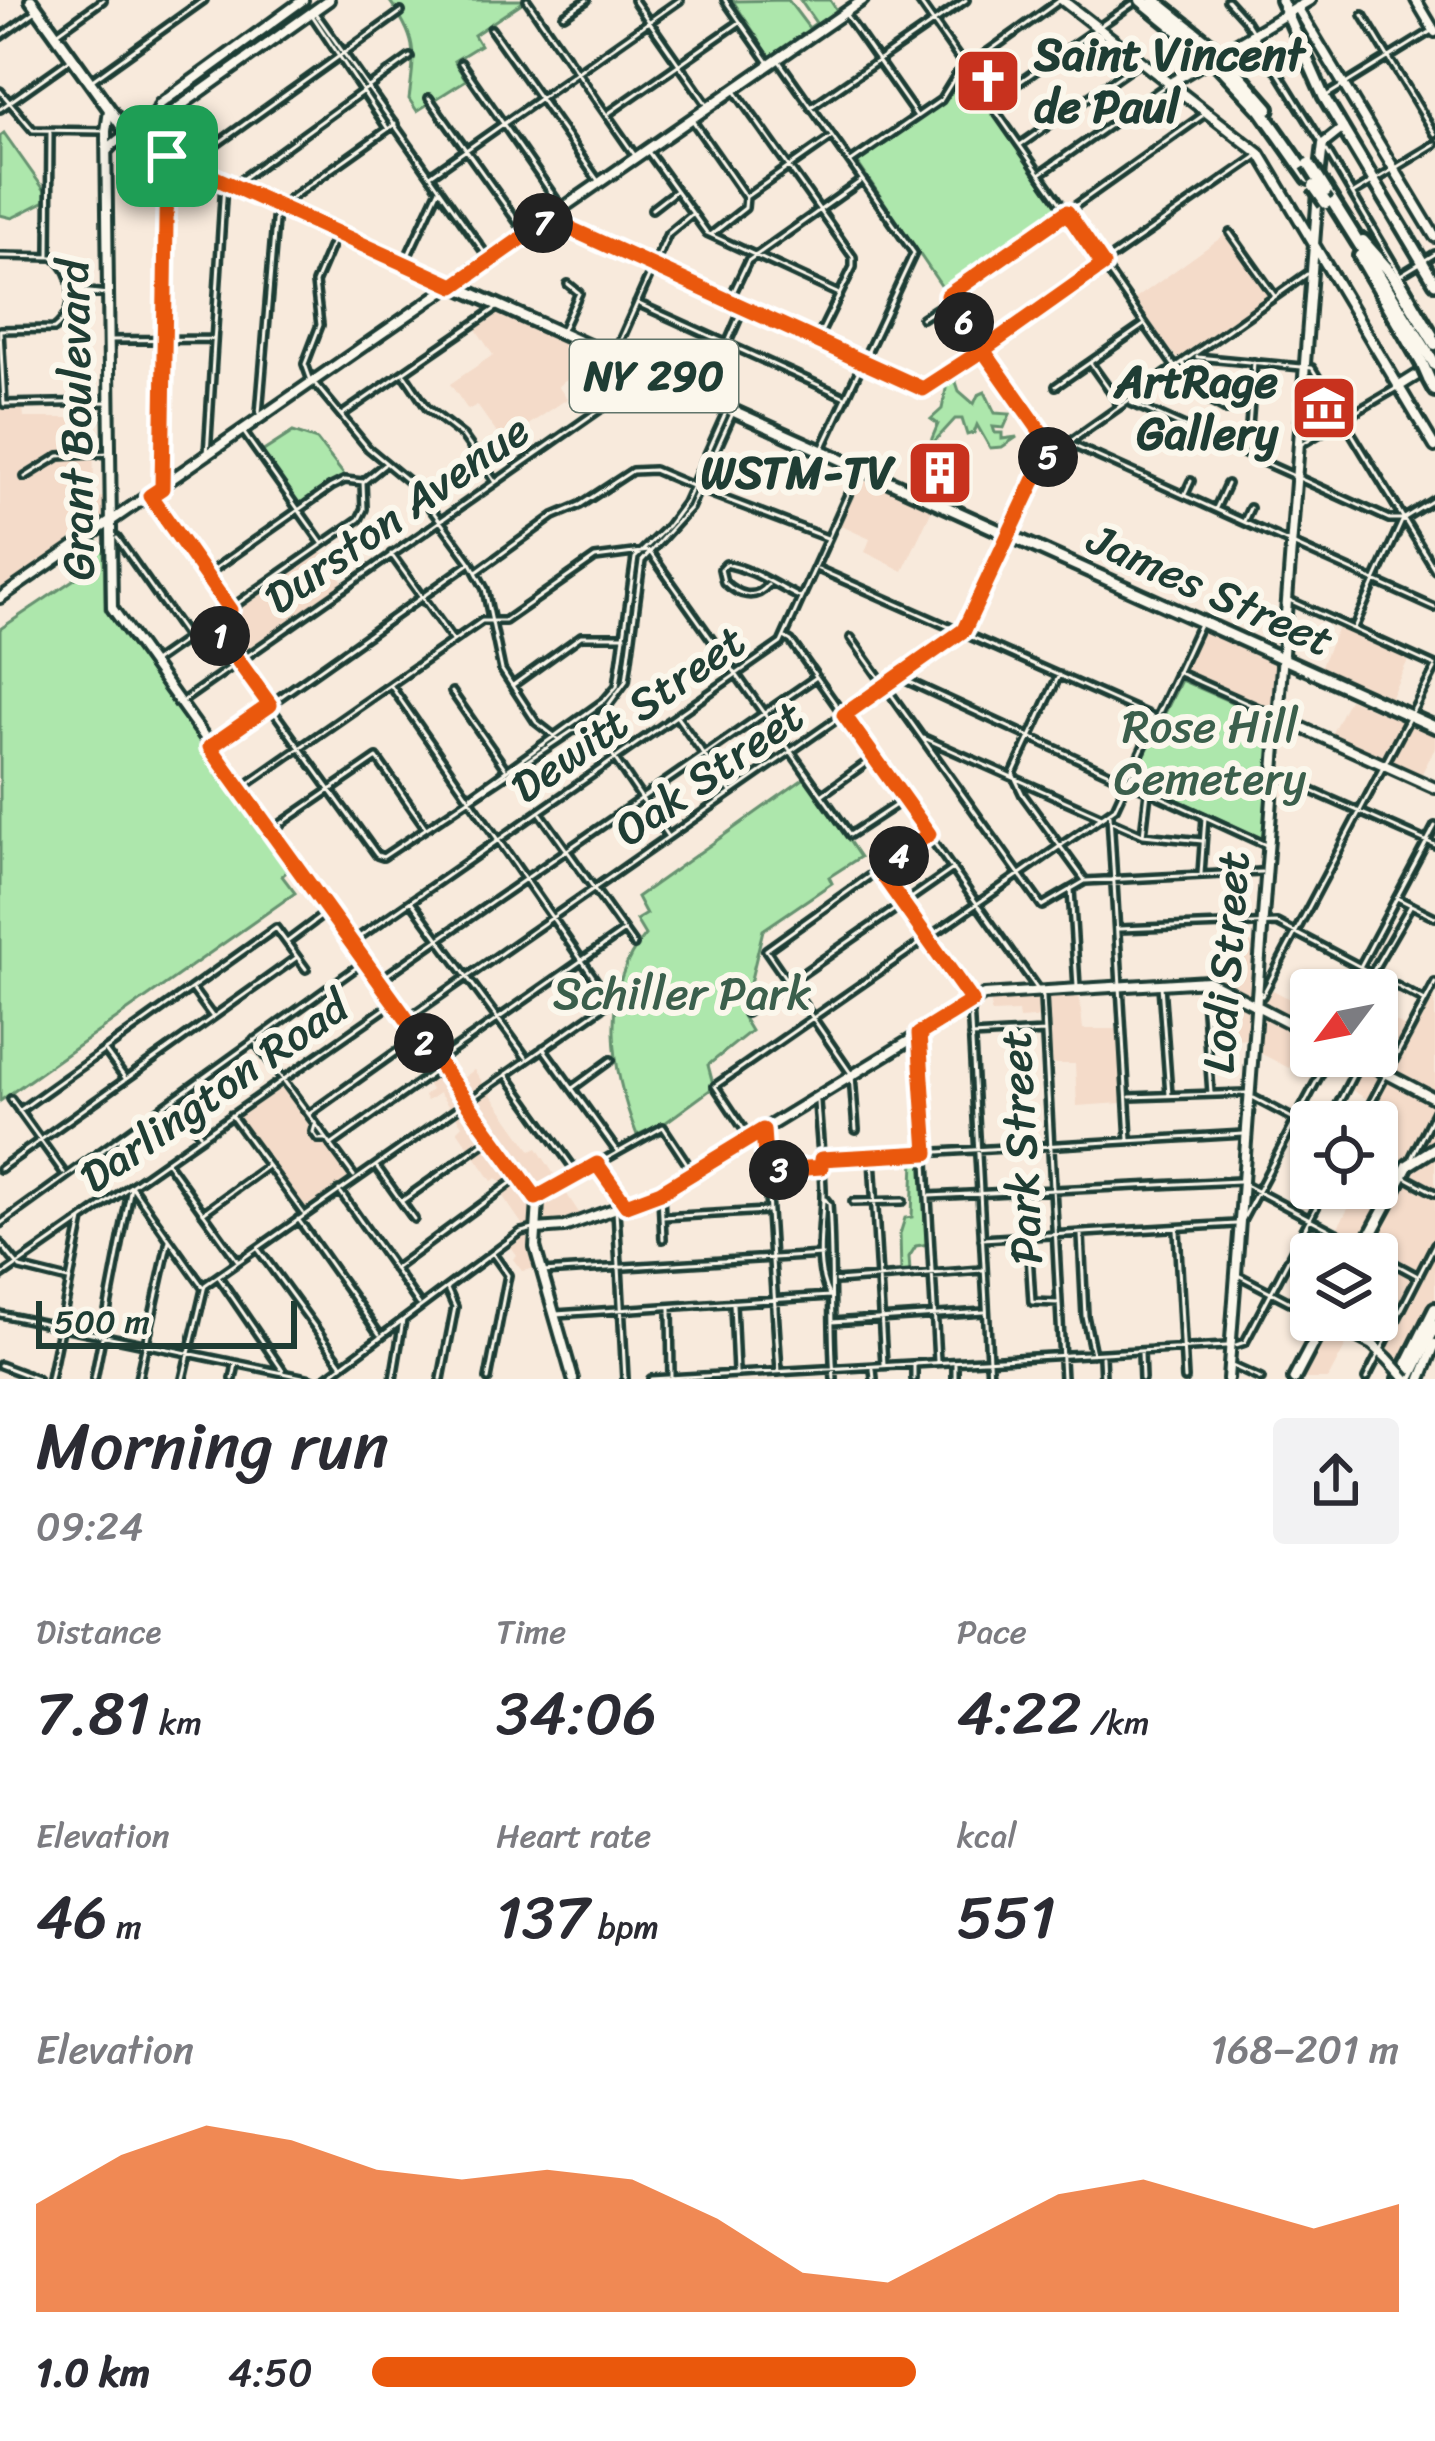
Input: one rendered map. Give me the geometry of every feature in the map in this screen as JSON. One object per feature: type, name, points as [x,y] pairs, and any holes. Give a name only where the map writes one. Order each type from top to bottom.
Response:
[{"type":"highway","points":[[1137,2],[1209,50]]},
{"type":"highway","points":[[1158,2],[1279,121],[1431,363]]},
{"type":"highway","points":[[1223,63],[1309,178],[1390,269],[1435,344]]},
{"type":"highway","points":[[1352,230],[1431,363],[1433,385]]},
{"type":"highway","points":[[1405,1379],[1435,1309]]},
{"type":"highway","points":[[1405,1379],[1435,1326]]},
{"type":"main road","points":[[1281,0],[1324,97],[1435,283]]},
{"type":"main road","name":"James Street","points":[[34,5],[108,113],[129,134],[167,156],[1435,727]]},
{"type":"main road","points":[[1371,1233],[1411,1162],[1435,1148]]},
{"type":"main road","points":[[1294,1379],[1314,1341]]},
{"type":"street","points":[[56,34],[104,0]]},
{"type":"street","points":[[90,82],[204,0]]},
{"type":"street","points":[[0,91],[34,130],[129,134],[156,115],[160,104],[303,0],[490,261]]},
{"type":"street","points":[[156,115],[168,115],[329,0]]},
{"type":"street","points":[[564,16],[587,0]]},
{"type":"street","points":[[634,0],[709,107]]},
{"type":"street","points":[[430,175],[680,0]]},
{"type":"street","points":[[724,0],[811,107],[914,258],[821,451]]},
{"type":"street","points":[[0,598],[863,0]]},
{"type":"street","points":[[918,0],[1176,368]]},
{"type":"street","points":[[811,107],[966,0]]},
{"type":"street","points":[[850,163],[941,100],[951,80],[1061,0],[1260,154],[1310,229]]},
{"type":"street","points":[[1227,0],[1254,33],[1435,334]]},
{"type":"street","points":[[1040,174],[1170,83],[1310,0]]},
{"type":"street","points":[[1324,97],[1434,30],[1416,0]]},
{"type":"street","points":[[526,1],[637,158]]},
{"type":"street","points":[[990,102],[1137,2]]},
{"type":"street","points":[[0,37],[34,5]]},
{"type":"street","points":[[1297,8],[1435,237]]},
{"type":"street","points":[[188,165],[400,12]]},
{"type":"street","points":[[312,13],[310,18],[388,129]]},
{"type":"street","points":[[844,13],[917,117]]},
{"type":"street","points":[[1363,15],[1435,134]]},
{"type":"street","points":[[606,115],[740,22]]},
{"type":"street","points":[[491,29],[600,184]]},
{"type":"street","points":[[255,35],[263,47]]},
{"type":"street","points":[[207,456],[229,184],[410,57]]},
{"type":"street","points":[[0,109],[72,58]]},
{"type":"street","points":[[1020,145],[1141,61]]},
{"type":"street","points":[[461,64],[563,210]]},
{"type":"street","points":[[206,70],[214,82]]},
{"type":"street","points":[[734,90],[853,257],[853,267],[816,342]]},
{"type":"street","points":[[429,98],[527,235]]},
{"type":"street","points":[[922,318],[1208,112]]},
{"type":"street","points":[[108,113],[110,136]]},
{"type":"street","points":[[692,120],[746,197],[745,208],[711,235]]},
{"type":"street","points":[[262,418],[273,213],[395,124]]},
{"type":"street","points":[[1342,128],[1323,144],[1310,229],[1313,246],[1435,448]]},
{"type":"street","points":[[49,256],[50,133]]},
{"type":"street","name":"Grant Boulevard","points":[[110,136],[106,152],[112,608],[536,1198]]},
{"type":"street","points":[[746,197],[832,137]]},
{"type":"street","points":[[1352,194],[1435,144]]},
{"type":"street","points":[[647,151],[711,235],[839,293]]},
{"type":"street","points":[[549,219],[926,388],[1260,154]]},
{"type":"street","points":[[162,488],[167,156]]},
{"type":"street","points":[[729,302],[746,263],[862,180]]},
{"type":"street","points":[[404,263],[439,188]]},
{"type":"street","points":[[652,209],[676,190]]},
{"type":"street","points":[[613,357],[668,234],[692,214]]},
{"type":"street","points":[[337,232],[316,283],[320,325],[305,364],[314,383],[341,415],[415,487],[471,563],[485,590],[498,660],[536,722],[559,740]]},
{"type":"street","points":[[1230,233],[1275,297]]},
{"type":"street","name":"Lodi Street","points":[[1228,1379],[1256,1005],[1262,987],[1262,922],[1313,246]]},
{"type":"street","points":[[1400,275],[1435,254]]},
{"type":"street","points":[[0,256],[49,256],[64,266],[71,294],[69,310],[58,326],[38,331],[0,330],[4,404],[109,402]]},
{"type":"street","name":"Oak Street","points":[[407,1019],[962,632],[1040,468],[1055,452],[1324,264]]},
{"type":"street","points":[[560,334],[579,293],[568,284]]},
{"type":"street","points":[[71,294],[108,294]]},
{"type":"street","points":[[948,298],[1055,452]]},
{"type":"street","points":[[637,303],[847,397]]},
{"type":"street","points":[[341,415],[499,306]]},
{"type":"street","points":[[704,398],[743,308]]},
{"type":"street","points":[[1056,386],[1145,324]]},
{"type":"street","points":[[108,340],[213,339]]},
{"type":"street","points":[[1194,354],[1304,366],[1316,372],[1435,570]]},
{"type":"street","points":[[1090,362],[1121,406]]},
{"type":"street","points":[[1246,454],[1254,362]]},
{"type":"street","points":[[1183,363],[1208,400],[1226,410]]},
{"type":"street","points":[[1298,446],[1431,363]]},
{"type":"street","points":[[404,373],[427,407],[463,436],[496,482]]},
{"type":"street","name":"Durston Avenue","points":[[179,703],[650,374]]},
{"type":"street","points":[[1128,401],[1389,519],[1404,519]]},
{"type":"street","points":[[593,726],[622,689],[642,561],[677,520],[696,488],[731,410]]},
{"type":"street","points":[[243,432],[323,544]]},
{"type":"street","points":[[1068,443],[1435,608]]},
{"type":"street","points":[[25,477],[59,456],[110,453]]},
{"type":"street","points":[[206,574],[343,481],[363,482],[386,463]]},
{"type":"street","name":"Dewitt Street","points":[[352,943],[738,674],[784,637],[860,468]]},
{"type":"street","points":[[476,573],[554,516],[632,471],[654,470],[828,539]]},
{"type":"street","points":[[1184,496],[1191,481]]},
{"type":"street","points":[[151,664],[361,517],[363,482]]},
{"type":"street","points":[[1215,509],[1227,484]]},
{"type":"street","points":[[110,495],[117,508],[132,508]]},
{"type":"street","points":[[150,496],[230,610]]},
{"type":"street","points":[[1354,630],[1404,519],[1435,499]]},
{"type":"street","points":[[1243,522],[1250,508]]},
{"type":"street","points":[[508,772],[617,686],[629,636],[636,555],[677,520]]},
{"type":"street","points":[[85,541],[103,537],[114,543],[188,639]]},
{"type":"street","points":[[241,789],[482,621],[505,621],[588,561],[649,551]]},
{"type":"street","points":[[649,551],[850,835],[905,799]]},
{"type":"street","points":[[392,554],[453,640]]},
{"type":"street","points":[[210,747],[471,563]]},
{"type":"street","points":[[768,585],[748,596],[724,582],[721,569],[726,564],[742,568],[801,598]]},
{"type":"street","points":[[815,568],[1156,719]]},
{"type":"street","points":[[1262,987],[1296,933],[1435,668],[1287,599]]},
{"type":"street","points":[[750,1138],[714,1090],[716,1084],[1110,813],[1201,622]]},
{"type":"street","points":[[211,623],[381,858],[559,740],[593,726]]},
{"type":"street","points":[[512,686],[580,636],[629,636]]},
{"type":"street","name":"Park Street","points":[[784,637],[817,676],[1040,991],[1064,1379]]},
{"type":"street","points":[[851,638],[1042,906],[1085,881],[1266,872]]},
{"type":"street","points":[[1178,672],[1435,788]]},
{"type":"street","points":[[1014,778],[1059,675]]},
{"type":"street","points":[[379,981],[817,676]]},
{"type":"street","points":[[899,677],[1268,845]]},
{"type":"street","points":[[390,685],[610,1001]]},
{"type":"street","points":[[452,692],[508,772]]},
{"type":"street","points":[[588,711],[598,716]]},
{"type":"street","points":[[677,717],[732,794]]},
{"type":"street","points":[[579,718],[582,728]]},
{"type":"street","points":[[593,726],[668,837]]},
{"type":"street","points":[[924,738],[1143,835],[1202,841]]},
{"type":"street","points":[[271,831],[375,758],[426,828]]},
{"type":"street","points":[[823,794],[875,758]]},
{"type":"street","points":[[1274,774],[1435,845]]},
{"type":"street","points":[[1014,778],[1085,881]]},
{"type":"street","points":[[1143,835],[1149,790]]},
{"type":"street","points":[[540,812],[634,944]]},
{"type":"street","points":[[1110,813],[1129,1141]]},
{"type":"street","points":[[1201,874],[1205,816]]},
{"type":"street","points":[[1360,967],[1435,826]]},
{"type":"street","points":[[856,1130],[852,1075],[765,952],[929,834]]},
{"type":"street","points":[[746,1013],[954,868]]},
{"type":"street","points":[[879,870],[971,1002],[990,1379]]},
{"type":"street","points":[[1071,889],[1078,988]]},
{"type":"street","points":[[1397,898],[1435,917]]},
{"type":"street","points":[[411,901],[527,1059]]},
{"type":"street","points":[[1375,969],[1411,905]]},
{"type":"street","points":[[287,942],[329,911]]},
{"type":"street","points":[[1117,929],[1277,923],[1363,969]]},
{"type":"street","points":[[19,1111],[276,928],[306,969]]},
{"type":"street","points":[[331,1145],[499,1018],[625,931]]},
{"type":"street","points":[[0,1168],[297,956]]},
{"type":"street","points":[[0,1224],[365,961]]},
{"type":"street","points":[[1203,981],[1210,1093]]},
{"type":"street","points":[[324,1379],[521,1232],[558,1229],[661,1192],[993,993],[1203,981],[1290,1023]]},
{"type":"street","points":[[1161,983],[1169,1096]]},
{"type":"street","points":[[1398,1053],[1435,983]]},
{"type":"street","points":[[1398,987],[1425,1001]]},
{"type":"street","points":[[192,988],[213,1017]]},
{"type":"street","points":[[183,1379],[203,1287],[610,1001],[627,995]]},
{"type":"street","name":"Darlington Road","points":[[50,1379],[82,1220],[394,1002]]},
{"type":"street","points":[[971,1036],[1046,1032]]},
{"type":"street","points":[[919,1034],[937,1363]]},
{"type":"street","points":[[309,1114],[419,1036]]},
{"type":"street","points":[[254,1040],[356,1178]]},
{"type":"street","points":[[543,1048],[618,1152]]},
{"type":"street","points":[[105,1050],[126,1079]]},
{"type":"street","points":[[572,1088],[611,1060]]},
{"type":"street","points":[[506,1074],[578,1174]]},
{"type":"street","points":[[1393,1077],[1435,1099]]},
{"type":"street","points":[[1127,1097],[1249,1095],[1290,1116]]},
{"type":"street","points":[[173,1097],[201,1136]]},
{"type":"street","points":[[816,1097],[824,1198],[820,1215],[824,1284],[830,1296]]},
{"type":"street","points":[[11,1099],[64,1174]]},
{"type":"street","points":[[1411,1162],[1435,1111]]},
{"type":"street","points":[[231,1115],[380,1335]]},
{"type":"street","points":[[573,1379],[541,1272],[536,1198],[666,1127],[693,1173]]},
{"type":"street","points":[[763,1130],[779,1372]]},
{"type":"street","points":[[821,1159],[1246,1134]]},
{"type":"street","points":[[982,1239],[1239,1224],[1290,1134]]},
{"type":"street","points":[[401,1201],[492,1137]]},
{"type":"street","points":[[0,1156],[6,1164]]},
{"type":"street","points":[[872,1156],[884,1366]]},
{"type":"street","points":[[166,1161],[238,1262]]},
{"type":"street","points":[[375,1164],[414,1219]]},
{"type":"street","points":[[597,1164],[621,1207],[625,1379]]},
{"type":"street","points":[[203,1213],[268,1166]]},
{"type":"street","points":[[766,1171],[821,1167]]},
{"type":"street","points":[[1398,1173],[1435,1193]]},
{"type":"street","points":[[394,1269],[520,1176]]},
{"type":"street","points":[[929,1196],[1227,1180],[1336,1232]]},
{"type":"street","points":[[131,1186],[203,1287]]},
{"type":"street","points":[[94,1379],[131,1186]]},
{"type":"street","points":[[339,1190],[420,1306]]},
{"type":"street","points":[[661,1192],[663,1239]]},
{"type":"street","points":[[824,1198],[829,1204],[834,1281],[830,1296],[834,1379]]},
{"type":"street","points":[[853,1202],[903,1201]]},
{"type":"street","points":[[651,1379],[1230,1346],[1245,1342],[1315,1209]]},
{"type":"street","points":[[662,1217],[769,1210]]},
{"type":"street","points":[[0,1277],[82,1220]]},
{"type":"street","points":[[1177,1228],[1185,1379]]},
{"type":"street","points":[[1081,1233],[1085,1316],[1093,1354]]},
{"type":"street","points":[[1028,1237],[1031,1300],[1059,1304]]},
{"type":"street","points":[[138,1379],[170,1240]]},
{"type":"street","points":[[0,1243],[16,1265],[70,1281]]},
{"type":"street","points":[[1366,1379],[1384,1354],[1435,1244]]},
{"type":"street","points":[[257,1248],[341,1364]]},
{"type":"street","points":[[488,1379],[508,1275],[492,1253]]},
{"type":"street","points":[[541,1272],[822,1255]]},
{"type":"street","points":[[1398,1265],[1418,1276]]},
{"type":"street","points":[[834,1281],[983,1270]]},
{"type":"street","points":[[1236,1275],[1290,1301]]},
{"type":"street","points":[[218,1276],[282,1372]]},
{"type":"street","points":[[441,1379],[456,1302],[446,1287]]},
{"type":"street","points":[[553,1314],[830,1296]]},
{"type":"street","points":[[733,1302],[736,1374]]},
{"type":"street","points":[[670,1306],[671,1378]]},
{"type":"street","points":[[831,1322],[986,1312]]},
{"type":"street","points":[[0,1314],[312,1379]]},
{"type":"street","points":[[393,1379],[404,1318]]},
{"type":"street","points":[[1363,1341],[1384,1354],[1405,1379]]},
{"type":"street","points":[[1420,1379],[1435,1344]]},
{"type":"street","points":[[1142,1351],[1142,1379]]},
{"type":"street","points":[[1102,1353],[1103,1379]]},
{"type":"street","points":[[955,1361],[955,1379]]},
{"type":"street","points":[[232,1379],[236,1363]]},
{"type":"street","points":[[0,1364],[37,1379]]},
{"type":"street","points":[[914,1364],[914,1379]]},
{"type":"street","points":[[1228,1365],[1261,1379]]},
{"type":"street","points":[[873,1367],[874,1379]]},
{"type":"street","points":[[1371,1368],[1373,1379]]},
{"type":"street","points":[[278,1379],[282,1372]]},
{"type":"shaded area","points":[[1226,234],[1270,295],[1176,357],[1134,300]]},
{"type":"shaded area","points":[[498,314],[598,359],[558,386],[567,399],[503,442],[477,405],[468,410],[450,384],[493,355],[476,329]]},
{"type":"shaded area","points":[[0,378],[4,378],[8,407],[23,407],[24,418],[93,418],[94,498],[105,497],[106,519],[0,593]]},
{"type":"shaded area","points":[[860,478],[932,509],[903,571],[865,552],[870,539],[839,525]]},
{"type":"shaded area","points":[[322,552],[345,584],[242,657],[218,624]]},
{"type":"shaded area","points":[[1338,627],[1409,658],[1390,699],[1320,668]]},
{"type":"shaded area","points":[[1200,630],[1277,665],[1273,712],[1181,671]]},
{"type":"shaded area","points":[[1349,699],[1435,736],[1435,748],[1420,777],[1330,737]]},
{"type":"shaded area","points":[[1228,942],[1257,943],[1252,998],[1221,982]]},
{"type":"shaded area","points":[[1209,987],[1251,1008],[1249,1039],[1226,1040],[1225,1029],[1210,1031]]},
{"type":"shaded area","points":[[1269,988],[1290,999],[1290,1019],[1261,1003]]},
{"type":"shaded area","points":[[1079,993],[1083,1029],[1119,1029],[1122,1103],[1077,1106],[1075,1064],[1051,1064],[1048,1017],[1019,1019],[1018,1012],[991,1013],[991,998]]},
{"type":"shaded area","points":[[1435,993],[1435,1095],[1398,1076],[1398,1023],[1407,1028],[1399,1044],[1406,1047]]},
{"type":"shaded area","points":[[1260,1016],[1290,1029],[1289,1068],[1256,1051]]},
{"type":"shaded area","points":[[435,1068],[450,1087],[474,1070],[531,1151],[537,1148],[581,1216],[533,1227],[530,1243],[536,1268],[522,1271],[513,1259],[517,1255],[506,1240],[524,1227],[502,1195],[507,1191],[497,1178],[492,1181],[457,1130],[462,1125],[439,1093],[427,1101],[424,1096],[431,1090],[423,1077]]},
{"type":"shaded area","points":[[1346,1077],[1382,1077],[1435,1105],[1435,1300],[1401,1365],[1370,1341],[1398,1341],[1398,1233],[1335,1233],[1348,1209],[1398,1209],[1398,1101],[1370,1101],[1348,1088],[1351,1080]]},
{"type":"shaded area","points":[[284,1086],[350,1177],[304,1209],[237,1117]]},
{"type":"shaded area","points":[[1318,1341],[1348,1341],[1328,1379],[1299,1379]]},
{"type":"green space","points":[[389,0],[526,0],[474,35],[480,45],[454,61],[466,80],[417,111],[409,99],[410,37]]},
{"type":"green space","points":[[788,0],[809,28],[816,23],[800,0],[830,0],[838,12],[771,58],[733,1]]},
{"type":"green space","points":[[964,79],[1061,210],[946,293],[857,162],[947,99]]},
{"type":"green space","points":[[4,133],[45,191],[45,201],[12,218],[0,215],[0,136]]},
{"type":"green space","points":[[954,376],[959,391],[974,404],[985,392],[995,413],[1010,414],[1004,428],[993,427],[995,433],[1002,433],[1002,439],[1017,437],[1002,447],[990,448],[977,425],[967,435],[962,419],[955,419],[933,443],[933,451],[926,453],[938,424],[931,419],[942,409],[943,387]]},
{"type":"green space","points":[[293,432],[317,440],[348,480],[299,510],[259,454]]},
{"type":"green space","points":[[97,541],[104,548],[105,609],[291,868],[282,876],[295,893],[0,1101],[0,629],[88,570],[77,553]]},
{"type":"green space","name":"Rose Hill Cemetery","points":[[1181,680],[1273,720],[1263,839],[1133,779]]},
{"type":"green space","name":"Schiller Park","points":[[806,777],[860,857],[829,877],[832,883],[763,930],[742,1016],[751,1031],[708,1065],[710,1090],[665,1123],[637,1135],[621,1085],[614,1032],[620,981],[645,935],[636,920],[646,914],[637,897]]},
{"type":"green space","points":[[914,1159],[924,1159],[929,1244],[916,1246],[909,1257],[910,1272],[901,1273],[900,1234],[905,1218],[912,1217]]},
{"type":"place","name":"Saint Vincent de Paul","points":[[988,81]]},
{"type":"place","name":"ArtRage Gallery","points":[[1324,408]]},
{"type":"place","name":"WSTM-TV","points":[[940,473]]},
{"type":"route","points":[[167,156],[162,488],[150,496],[230,610],[211,623],[270,705],[210,747],[536,1198],[597,1164],[626,1205],[661,1192],[763,1130],[766,1171],[821,1167],[821,1159],[927,1153],[919,1034],[972,1001],[879,870],[929,834],[844,715],[964,630],[1040,468],[1055,452],[983,350],[1103,265],[1067,212],[947,296],[983,350],[923,389],[549,219],[454,286],[167,156]]}]
